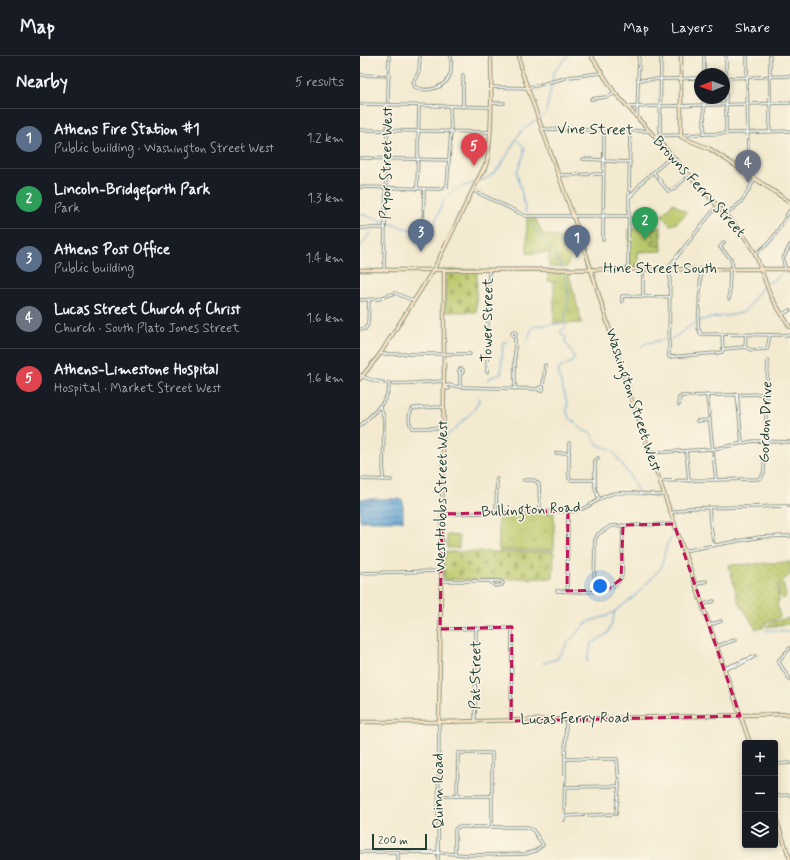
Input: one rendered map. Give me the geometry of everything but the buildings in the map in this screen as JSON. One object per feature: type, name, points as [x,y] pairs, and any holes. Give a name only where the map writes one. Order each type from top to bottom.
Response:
[{"type":"street","name":"Pryor Street West","points":[[384,270],[389,56]]},
{"type":"street","points":[[420,56],[419,71],[413,83],[415,87],[426,90],[439,86],[448,79],[451,56]]},
{"type":"street","points":[[444,381],[388,383],[373,381],[361,377],[380,354],[434,268],[486,166],[490,132],[491,56]]},
{"type":"street","name":"Washington Street West","points":[[518,56],[520,68],[573,216],[659,481],[749,740]]},
{"type":"street","name":"Browns Ferry Street","points":[[591,56],[615,93],[672,157],[727,214],[742,233],[754,253],[771,297],[790,327]]},
{"type":"street","points":[[637,118],[639,56]]},
{"type":"street","points":[[660,135],[661,56]]},
{"type":"street","points":[[681,56],[683,139],[710,149],[790,202]]},
{"type":"street","points":[[704,56],[704,68]]},
{"type":"street","points":[[725,68],[726,56]]},
{"type":"street","points":[[748,56],[748,173]]},
{"type":"street","points":[[770,56],[770,131]]},
{"type":"street","points":[[491,87],[527,88],[570,77],[601,72]]},
{"type":"street","points":[[463,75],[463,107]]},
{"type":"street","points":[[360,76],[389,76]]},
{"type":"street","points":[[730,78],[790,76]]},
{"type":"street","points":[[638,80],[694,78]]},
{"type":"street","points":[[591,99],[607,97],[615,93]]},
{"type":"street","points":[[491,103],[504,103]]},
{"type":"street","points":[[628,108],[790,103]]},
{"type":"street","points":[[360,104],[490,107]]},
{"type":"street","points":[[704,105],[704,134]]},
{"type":"street","points":[[726,105],[726,132]]},
{"type":"street","points":[[417,189],[419,106]]},
{"type":"street","points":[[360,187],[440,189],[447,187],[451,131],[450,106]]},
{"type":"street","name":"Vine Street","points":[[542,129],[648,131]]},
{"type":"street","points":[[360,130],[490,132]]},
{"type":"street","points":[[603,240],[602,216],[604,130]]},
{"type":"street","points":[[628,269],[630,131]]},
{"type":"street","points":[[653,136],[726,132],[790,131]]},
{"type":"street","points":[[630,197],[672,157]]},
{"type":"street","points":[[360,158],[449,160]]},
{"type":"street","points":[[583,159],[630,162]]},
{"type":"street","points":[[654,173],[668,191],[674,189],[689,175]]},
{"type":"street","points":[[558,175],[603,174]]},
{"type":"street","points":[[727,214],[742,201],[755,179]]},
{"type":"street","points":[[423,228],[424,189]]},
{"type":"street","points":[[474,191],[526,216],[628,216]]},
{"type":"street","points":[[718,205],[669,269],[669,357],[722,352],[722,335]]},
{"type":"street","points":[[754,253],[764,248],[772,240],[790,210]]},
{"type":"street","points":[[360,228],[385,228]]},
{"type":"street","points":[[724,242],[720,247],[731,259],[729,299]]},
{"type":"street","points":[[785,268],[782,259],[790,245]]},
{"type":"street","name":"Hine Street South","points":[[360,270],[434,268],[790,268]]},
{"type":"street","points":[[643,268],[643,297]]},
{"type":"street","name":"West Hobbs Street West","points":[[439,722],[444,428],[444,269]]},
{"type":"street","name":"Tower Street","points":[[487,372],[489,269]]},
{"type":"street","points":[[701,269],[699,330],[701,334],[790,335]]},
{"type":"street","points":[[360,300],[378,299],[395,293],[414,301]]},
{"type":"street","points":[[622,302],[622,296],[670,297]]},
{"type":"street","points":[[360,329],[365,329],[368,324],[369,300]]},
{"type":"street","points":[[782,315],[790,310]]},
{"type":"street","points":[[745,347],[746,335]]},
{"type":"street","points":[[722,349],[745,347],[751,350],[767,349],[770,335]]},
{"type":"street","points":[[515,336],[515,389]]},
{"type":"street","points":[[380,354],[470,354]]},
{"type":"street","name":"Gordon Drive","points":[[659,481],[761,478],[764,472],[768,360]]},
{"type":"street","points":[[444,387],[448,389],[451,387],[540,389],[543,387],[545,365]]},
{"type":"street","points":[[460,373],[460,388]]},
{"type":"street","points":[[360,426],[388,394],[388,383]]},
{"type":"street","points":[[737,394],[742,443]]},
{"type":"street","points":[[679,405],[679,398],[682,396],[766,394]]},
{"type":"street","points":[[708,395],[716,480]]},
{"type":"street","points":[[379,406],[384,419],[383,480]]},
{"type":"street","points":[[444,407],[414,408],[409,415],[412,428],[444,428]]},
{"type":"street","points":[[697,421],[710,420]]},
{"type":"street","points":[[650,453],[713,450],[742,443],[765,441],[790,442]]},
{"type":"street","points":[[569,443],[568,479],[595,480]]},
{"type":"street","points":[[686,451],[689,480]]},
{"type":"street","points":[[556,453],[569,453]]},
{"type":"street","points":[[598,458],[596,461],[595,488],[599,499]]},
{"type":"street","points":[[360,479],[391,480]]},
{"type":"street","points":[[496,512],[497,479]]},
{"type":"street","points":[[524,480],[534,480],[539,484],[540,512]]},
{"type":"street","name":"Bullington Road","points":[[442,514],[568,511],[583,509],[599,499],[620,492],[664,495]]},
{"type":"street","points":[[670,513],[685,508],[790,506]]},
{"type":"street","points":[[709,507],[714,545]]},
{"type":"street","points":[[567,591],[568,511]]},
{"type":"street","points":[[594,591],[597,536],[609,526],[674,524]]},
{"type":"street","points":[[557,591],[594,591],[609,589],[621,578],[623,525]]},
{"type":"street","points":[[683,551],[760,537],[790,536]]},
{"type":"street","points":[[360,572],[441,571]]},
{"type":"street","points":[[441,581],[490,581],[500,581],[503,583],[502,585],[495,586],[490,581]]},
{"type":"street","points":[[695,585],[706,581]]},
{"type":"street","points":[[702,605],[714,601]]},
{"type":"street","points":[[709,625],[721,621]]},
{"type":"street","name":"Pat Street","points":[[475,721],[476,628]]},
{"type":"street","points":[[440,629],[512,628],[510,721]]},
{"type":"street","points":[[717,646],[735,640]]},
{"type":"street","points":[[790,648],[778,662],[790,680]]},
{"type":"street","points":[[755,656],[739,665],[725,668],[728,665],[755,656]]},
{"type":"street","name":"Lucas Ferry Road","points":[[360,722],[566,720],[790,714]]},
{"type":"street","points":[[564,820],[566,720]]},
{"type":"street","name":"Quinn Road","points":[[438,860],[439,722]]},
{"type":"street","points":[[457,796],[458,753],[490,753],[493,756],[492,826]]},
{"type":"street","points":[[565,759],[617,759],[619,786],[616,814],[565,816]]},
{"type":"street","points":[[778,764],[790,763]]},
{"type":"street","points":[[565,788],[619,786]]},
{"type":"street","points":[[778,796],[790,795]]},
{"type":"street","points":[[438,796],[492,796]]},
{"type":"street","points":[[778,825],[790,859]]},
{"type":"street","points":[[360,852],[455,853],[468,855],[525,854],[536,851],[543,845],[530,827],[492,826],[455,828],[455,853]]},
{"type":"street","points":[[398,852],[398,860]]},
{"type":"highlighted area","points":[[568,511],[567,591],[607,590],[621,579],[623,525],[674,524],[740,716],[511,721],[512,627],[440,629],[442,514]]},
{"type":"green space","points":[[673,203],[687,213],[677,223],[670,225],[662,215]]},
{"type":"green space","points":[[527,217],[535,217],[543,235],[579,241],[582,250],[571,255],[567,267],[549,267],[549,253],[527,253]]},
{"type":"green space","points":[[661,227],[662,251],[638,252],[638,266],[629,266],[629,229]]},
{"type":"green space","points":[[652,231],[659,231],[659,246],[652,245],[652,241],[656,241],[655,235],[652,235]]},
{"type":"green space","points":[[446,270],[477,270],[476,312],[445,312]]},
{"type":"green space","points":[[548,271],[568,271],[582,323],[554,324],[554,282],[548,281]]},
{"type":"green space","points":[[554,513],[554,550],[499,550],[498,514]]},
{"type":"green space","points":[[447,535],[459,536],[459,548],[447,548]]},
{"type":"green space","points":[[444,552],[554,552],[553,578],[443,580]]},
{"type":"green space","points":[[790,562],[790,575],[777,585],[779,602],[777,603],[780,617],[768,621],[763,628],[756,629],[738,601],[729,565]]},
{"type":"green space","points":[[779,583],[783,583],[786,595],[784,599],[779,595]]},
{"type":"green space","points":[[790,618],[790,624],[766,627],[774,621]]},
{"type":"water","points":[[360,499],[400,499],[403,501],[403,521],[360,521]]},
{"type":"waterway","points":[[479,181],[487,178],[499,168],[521,132],[546,113],[554,72],[568,56]]},
{"type":"waterway","points":[[518,141],[524,147],[524,154],[517,172],[526,213]]},
{"type":"waterway","points":[[360,213],[408,229],[427,232],[432,231],[442,205],[449,194],[464,186],[476,182]]},
{"type":"waterway","points":[[529,220],[543,240]]},
{"type":"waterway","points":[[375,227],[382,222]]},
{"type":"waterway","points":[[360,247],[373,230]]},
{"type":"waterway","points":[[543,240],[552,252]]},
{"type":"waterway","points":[[553,253],[563,268]]},
{"type":"waterway","points":[[564,271],[569,296],[564,323],[566,326],[560,333],[566,337],[565,341],[574,356],[573,361],[560,368],[558,372],[567,403],[567,412],[569,417],[584,431],[591,433],[597,444],[611,450],[615,454],[631,478],[638,492]]},
{"type":"waterway","points":[[768,283],[776,279],[784,271]]},
{"type":"waterway","points":[[671,339],[699,321],[745,311],[764,285]]},
{"type":"waterway","points":[[525,341],[528,340],[532,328],[535,326],[563,323]]},
{"type":"waterway","points":[[641,347],[646,343],[668,339]]},
{"type":"waterway","points":[[488,380],[489,378],[501,374],[503,342],[507,342]]},
{"type":"waterway","points":[[446,437],[473,411],[479,401],[478,398]]},
{"type":"waterway","points":[[543,663],[557,659],[568,642],[586,624],[590,621],[607,616],[634,597],[661,568],[667,544],[674,534],[663,499],[661,499]]},
{"type":"waterway","points":[[587,662],[591,644],[607,634],[615,611]]},
{"type":"waterway","points":[[765,632],[767,630],[790,631]]},
{"type":"place","name":"Athens-Limestone Hospital","points":[[474,166]]},
{"type":"place","name":"Lucas Street Church of Christ","points":[[748,183]]},
{"type":"place","name":"Lincoln-Bridgeforth Park","points":[[645,240]]},
{"type":"place","name":"Athens Post Office","points":[[421,252]]},
{"type":"place","name":"Athens Fire Station #1","points":[[577,258]]}]
